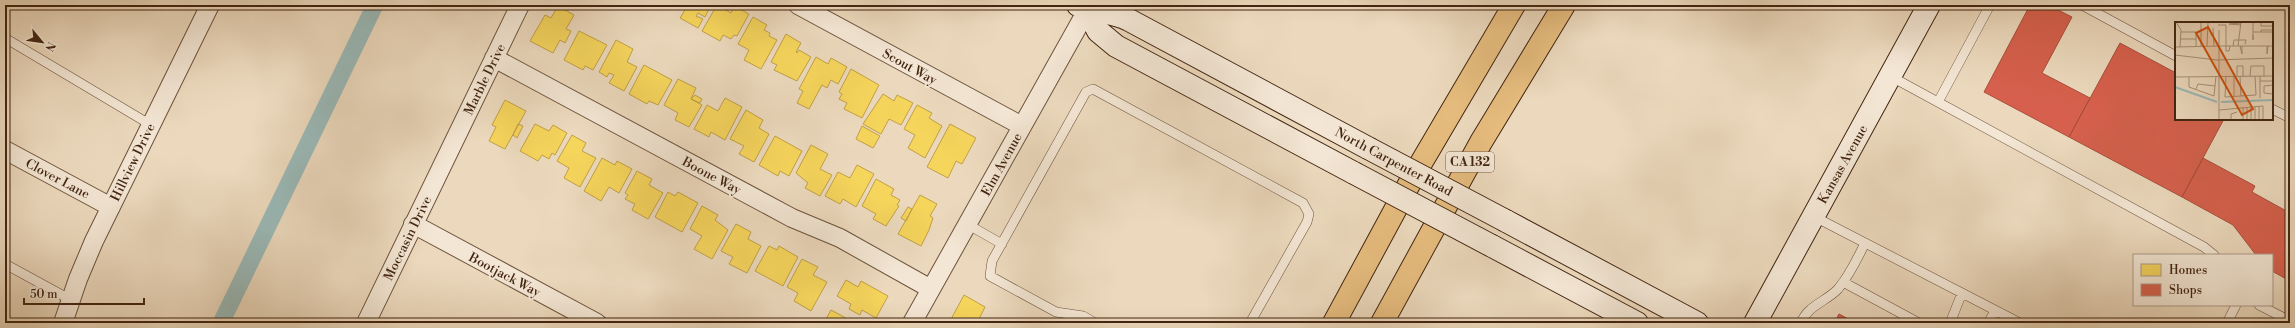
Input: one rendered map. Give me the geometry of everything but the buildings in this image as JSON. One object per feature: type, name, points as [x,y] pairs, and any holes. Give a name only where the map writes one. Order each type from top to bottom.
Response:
[{"type":"highway","name":"CA 132","points":[[1334,323],[1422,162],[1514,5]]},
{"type":"highway","name":"CA 132","points":[[1382,323],[1473,155],[1564,5]]},
{"type":"main road","name":"Kansas Avenue","points":[[1755,323],[1929,5]]},
{"type":"main road","name":"North Carpenter Road","points":[[1085,7],[1109,12],[1129,20],[1697,323]]},
{"type":"main road","points":[[1085,7],[1098,31],[1116,46],[1637,323]]},
{"type":"street","name":"Hillview Drive","points":[[63,323],[78,278],[110,207],[210,5]]},
{"type":"street","name":"Marble Drive","points":[[448,153],[520,5]]},
{"type":"street","name":"Scout Way","points":[[798,5],[1022,126]]},
{"type":"street","name":"Elm Avenue","points":[[912,323],[1022,126],[1085,7]]},
{"type":"street","name":"Boone Way","points":[[494,58],[792,218],[840,238],[931,289]]},
{"type":"street","name":"Clover Lane","points":[[5,150],[110,207]]},
{"type":"street","name":"Moccasin Drive","points":[[366,323],[448,153]]},
{"type":"street","name":"Bootjack Way","points":[[413,224],[597,323]]},
{"type":"lane","points":[[1938,102],[1990,5]]},
{"type":"lane","points":[[2082,5],[2175,55]]},
{"type":"lane","points":[[5,38],[151,125]]},
{"type":"lane","points":[[1890,76],[2204,247],[2213,254]]},
{"type":"lane","points":[[1095,323],[1083,316],[1056,312],[990,276],[992,260],[1086,92],[1093,89],[1303,203],[1309,214],[1307,222],[1250,323]]},
{"type":"lane","points":[[2273,109],[2290,118]]},
{"type":"lane","points":[[1813,216],[2020,323]]},
{"type":"lane","points":[[967,224],[1002,244]]},
{"type":"lane","points":[[1801,323],[1816,304],[1837,290],[1852,271],[1865,243]]},
{"type":"lane","points":[[5,264],[71,300]]},
{"type":"lane","points":[[1843,282],[1920,323]]},
{"type":"lane","points":[[1950,323],[1962,293]]},
{"type":"lane","points":[[2227,323],[2236,306]]},
{"type":"lane","points":[[2262,306],[2290,321]]},
{"type":"lane","points":[[1988,323],[1995,310]]},
{"type":"waterway","points":[[221,323],[375,5]]}]
